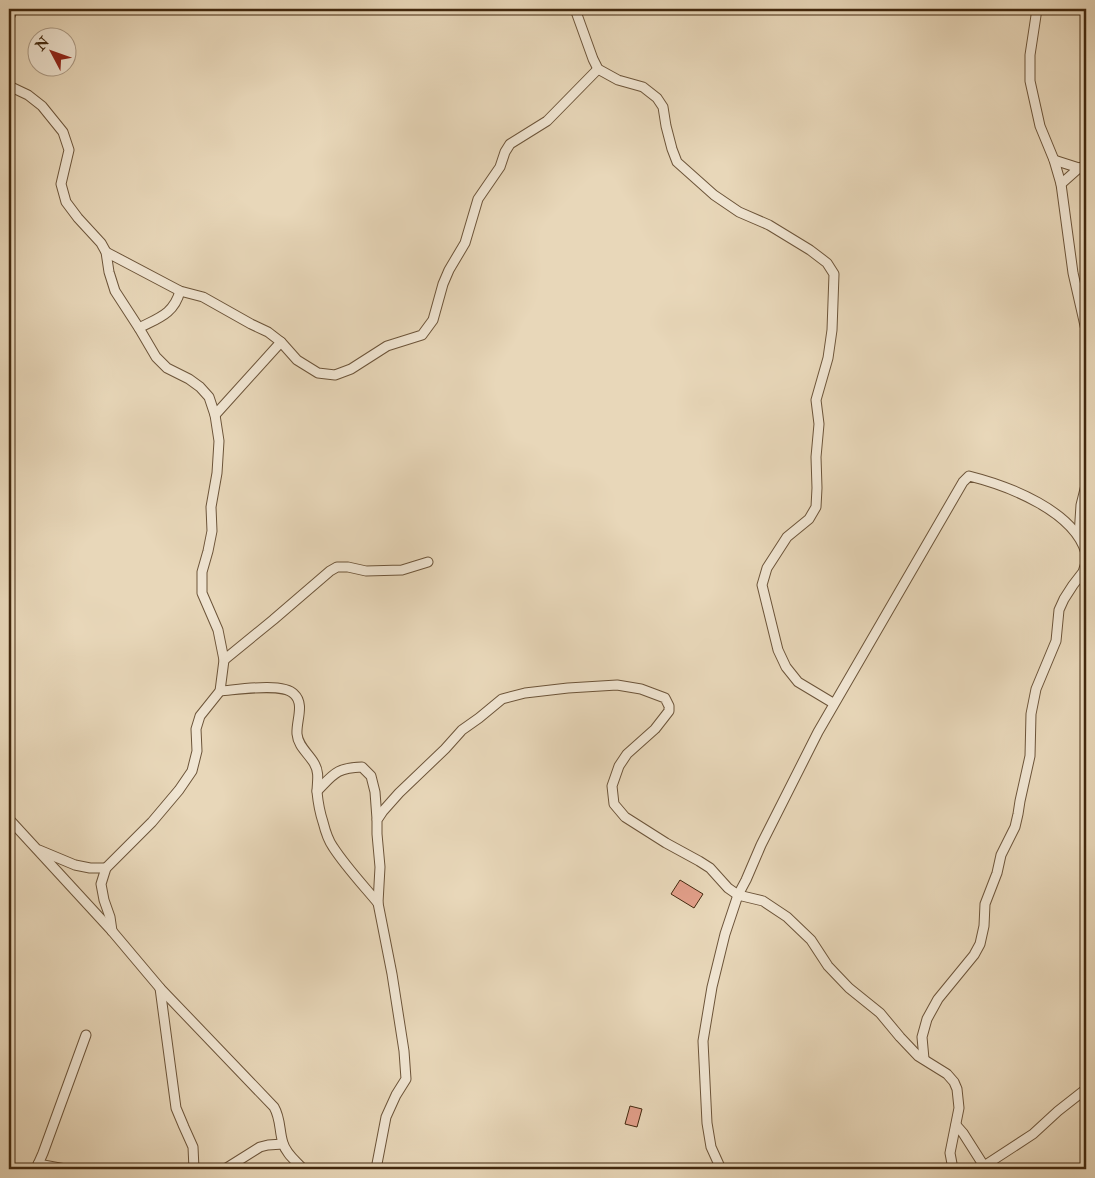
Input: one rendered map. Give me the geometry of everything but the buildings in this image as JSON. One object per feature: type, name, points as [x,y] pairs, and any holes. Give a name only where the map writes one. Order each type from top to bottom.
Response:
[{"type":"street","points":[[9,18],[13,9]]},
{"type":"street","points":[[575,9],[592,59],[598,69],[618,80],[644,87],[656,98],[662,107],[677,162],[714,195],[739,212],[769,225],[810,250],[827,263],[834,274],[832,330],[828,358],[816,400],[819,424],[816,457],[816,507],[809,519],[787,537],[767,568],[762,585],[778,650],[786,667],[798,682],[834,703]]},
{"type":"street","points":[[1037,9],[1030,55],[1030,81],[1040,126],[1054,160],[1061,184],[1073,273],[1086,330]]},
{"type":"street","points":[[106,252],[180,291],[203,297],[268,332],[281,342],[297,360],[318,373],[335,375],[351,369],[387,346],[422,335],[432,320],[449,270],[465,243],[478,199],[500,167],[510,144],[546,121],[598,69]]},
{"type":"street","points":[[9,86],[28,95],[42,106],[63,132],[69,150],[61,184],[66,202],[101,243],[106,252],[109,272],[115,291],[156,357],[167,368],[200,387],[209,397],[215,415],[219,441],[217,473],[211,507],[212,531],[202,572],[202,593],[218,630],[224,660],[220,691],[200,716],[196,730],[197,751],[192,771],[184,784],[152,822],[106,868],[101,884],[112,931]]},
{"type":"street","points":[[1054,160],[1083,167]]},
{"type":"street","points":[[1061,184],[1083,167]]},
{"type":"street","points":[[139,328],[170,310],[177,302],[180,291]]},
{"type":"street","points":[[215,415],[281,342]]},
{"type":"street","points":[[721,1169],[711,1147],[706,1123],[702,1041],[712,987],[725,934],[738,895],[818,732],[962,482],[969,476],[991,481],[1040,503],[1054,512],[1079,536],[1086,553]]},
{"type":"street","points":[[1079,536],[1081,504],[1086,484]]},
{"type":"street","points":[[224,660],[337,567],[348,567],[366,571],[402,570],[428,562]]},
{"type":"street","points":[[924,1059],[922,1037],[927,1019],[938,999],[974,955],[980,944],[984,926],[985,904],[997,874],[1001,855],[1015,827],[1018,814],[1030,756],[1031,714],[1036,689],[1056,641],[1060,610],[1064,599],[1083,572],[1086,563]]},
{"type":"street","points":[[377,820],[382,811],[440,755],[462,730],[502,699],[525,693],[617,685],[641,689],[665,698],[669,711],[655,729],[627,754],[619,766],[612,786],[614,804],[625,817],[710,868],[728,888],[738,895],[763,900],[787,917],[811,940],[828,966],[849,988],[880,1012],[918,1056],[947,1074],[957,1089],[959,1108],[950,1153],[952,1169]]},
{"type":"street","points":[[220,691],[267,687],[288,690],[295,694],[300,706],[297,736],[302,747],[314,763],[318,775],[317,792],[322,820],[332,846],[378,903]]},
{"type":"street","points":[[317,792],[336,772],[348,767],[362,767],[371,776],[375,792],[380,867],[378,903],[392,974],[404,1051],[406,1078],[396,1094],[386,1118],[376,1169]]},
{"type":"street","points":[[9,819],[112,931],[160,988],[274,1107],[278,1114],[283,1144],[287,1153],[303,1169]]},
{"type":"street","points":[[38,850],[75,865],[90,868],[106,868]]},
{"type":"street","points":[[160,988],[176,1108],[193,1147],[194,1169]]},
{"type":"street","points":[[64,1169],[37,1167],[86,1035]]},
{"type":"street","points":[[956,1125],[963,1133],[983,1168],[1033,1134],[1086,1089]]},
{"type":"street","points":[[225,1169],[260,1148],[268,1145],[283,1144]]}]
